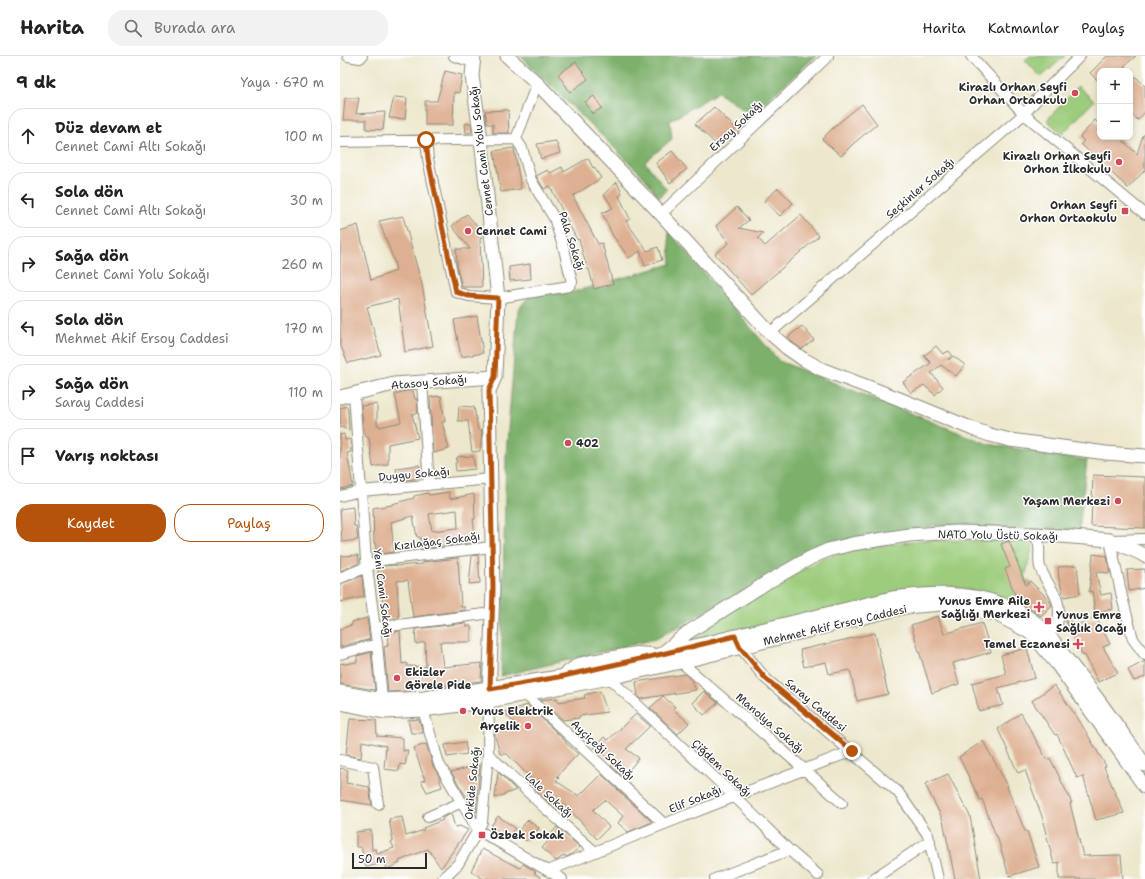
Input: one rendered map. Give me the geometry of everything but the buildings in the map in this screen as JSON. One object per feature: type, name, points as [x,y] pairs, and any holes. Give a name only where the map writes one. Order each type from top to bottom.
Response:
[{"type":"street","points":[[348,56],[360,58],[362,56]]},
{"type":"street","points":[[454,56],[473,59]]},
{"type":"street","points":[[507,56],[537,83],[770,333],[787,348],[803,359],[821,369],[990,435],[1010,440],[1106,453],[1145,456]]},
{"type":"street","name":"Ersoy Sokağı","points":[[660,214],[828,56]]},
{"type":"street","points":[[971,56],[1024,114],[1145,214]]},
{"type":"street","name":"Seçkinler Sokağı","points":[[770,333],[1024,114],[1080,56]]},
{"type":"street","name":"Cennet Cami Yolu Sokağı","points":[[473,59],[472,76],[481,139],[498,298],[495,377],[489,390],[492,547],[490,695]]},
{"type":"street","points":[[340,142],[516,139],[537,83]]},
{"type":"street","name":"Pala Sokağı","points":[[498,298],[568,286],[572,282],[554,218],[531,180],[522,148],[516,139]]},
{"type":"street","points":[[426,140],[428,159],[456,292],[469,296],[498,298]]},
{"type":"street","name":"Atasoy Sokağı","points":[[340,397],[394,384],[495,377]]},
{"type":"street","points":[[422,382],[428,485]]},
{"type":"street","name":"Yeni Cami Sokağı","points":[[354,394],[367,567],[383,706]]},
{"type":"street","name":"Duygu Sokağı","points":[[340,496],[361,491],[491,479]]},
{"type":"street","name":"NATO Yolu Üstü Sokağı","points":[[664,659],[687,633],[759,587],[810,558],[828,550],[852,544],[909,535],[956,532],[1035,534],[1110,540],[1145,556]]},
{"type":"street","points":[[1035,534],[1039,545],[1038,559],[1042,572],[1055,595],[1058,606],[1056,626],[1042,636]]},
{"type":"street","points":[[1145,540],[1110,540],[1122,597],[1133,639],[1145,655]]},
{"type":"street","name":"Kızılağaç Sokağı","points":[[340,578],[382,560],[492,547]]},
{"type":"street","name":"Mehmet Akif Ersoy Caddesi","points":[[490,695],[559,677],[664,659],[737,642],[905,607],[943,604],[996,614],[1029,632],[1042,636],[1088,686],[1145,765]]},
{"type":"street","points":[[375,628],[492,613]]},
{"type":"street","name":"Mehmet Akif Ersoy Caddesi","points":[[1042,636],[1061,670],[1145,787]]},
{"type":"street","name":"Mehmet Akif Ersoy Caddesi","points":[[340,703],[383,706],[424,704],[490,695],[525,694],[609,678],[664,659],[681,662],[737,642]]},
{"type":"street","name":"Saray Caddesi","points":[[737,642],[765,678],[898,792],[928,835],[938,879]]},
{"type":"street","points":[[340,654],[377,644]]},
{"type":"street","name":"Manolya Sokağı","points":[[681,662],[842,803]]},
{"type":"street","name":"Çiğdem Sokağı","points":[[609,678],[789,850],[818,875]]},
{"type":"street","name":"Mehmet Akif Ersoy Caddesi","points":[[340,692],[383,706]]},
{"type":"street","name":"Ayçiçeği Sokağı","points":[[525,694],[664,824]]},
{"type":"street","name":"Orkide Sokağı","points":[[442,879],[458,864],[482,822],[488,754],[490,695]]},
{"type":"street","points":[[424,704],[439,764],[478,830],[560,879]]},
{"type":"street","name":"Elif Sokağı","points":[[548,871],[734,796],[852,751]]},
{"type":"street","name":"Lale Sokağı","points":[[488,754],[545,808],[595,852]]},
{"type":"street","points":[[340,760],[373,768],[378,804]]},
{"type":"street","points":[[428,817],[462,802]]},
{"type":"street","points":[[873,879],[930,841]]},
{"type":"street","points":[[715,879],[789,850]]},
{"type":"green space","points":[[520,56],[816,56],[751,115],[718,92],[670,121],[672,139],[645,162],[667,190],[659,198],[643,176]]},
{"type":"green space","points":[[1030,56],[1065,56],[1041,77],[1025,60]]},
{"type":"green space","points":[[1078,86],[1094,101],[1062,134],[1047,120]]},
{"type":"green space","points":[[668,230],[779,361],[988,444],[1087,460],[1079,532],[933,526],[826,545],[656,639],[501,676],[506,454],[518,310],[529,296],[573,292],[671,264]]},
{"type":"green space","points":[[922,540],[1019,541],[1033,544],[1024,581],[1030,581],[1015,596],[1031,611],[971,590],[935,588],[687,641],[697,631],[759,593],[824,558],[863,548]]},
{"type":"place","name":"Kirazlı Orhan Seyfi Orhan Ortaokulu","points":[[1075,93]]},
{"type":"place","name":"Kirazlı Orhan Seyfi Orhon İlkokulu","points":[[1119,162]]},
{"type":"place","name":"Orhan Seyfi Orhon Ortaokulu","points":[[1125,211]]},
{"type":"place","name":"Cennet Cami","points":[[468,231]]},
{"type":"place","name":"402","points":[[568,443]]},
{"type":"place","name":"Yaşam Merkezi","points":[[1118,501]]},
{"type":"place","name":"Yunus Emre Aile Sağlığı Merkezi","points":[[1039,607]]},
{"type":"place","name":"Yunus Emre Sağlık Ocağı","points":[[1048,621]]},
{"type":"place","name":"Temel Eczanesi","points":[[1078,644]]},
{"type":"place","name":"Ekizler Görele Pide","points":[[397,678]]},
{"type":"place","name":"Yunus Elektrik","points":[[463,711]]},
{"type":"place","name":"Arçelik","points":[[528,726]]},
{"type":"place","name":"Özbek Sokak","points":[[482,835]]},
{"type":"route","points":[[426,140],[428,159],[456,292],[469,296],[498,298],[495,377],[489,390],[493,588],[490,689],[559,677],[735,636],[740,647],[765,678],[852,751]]}]
